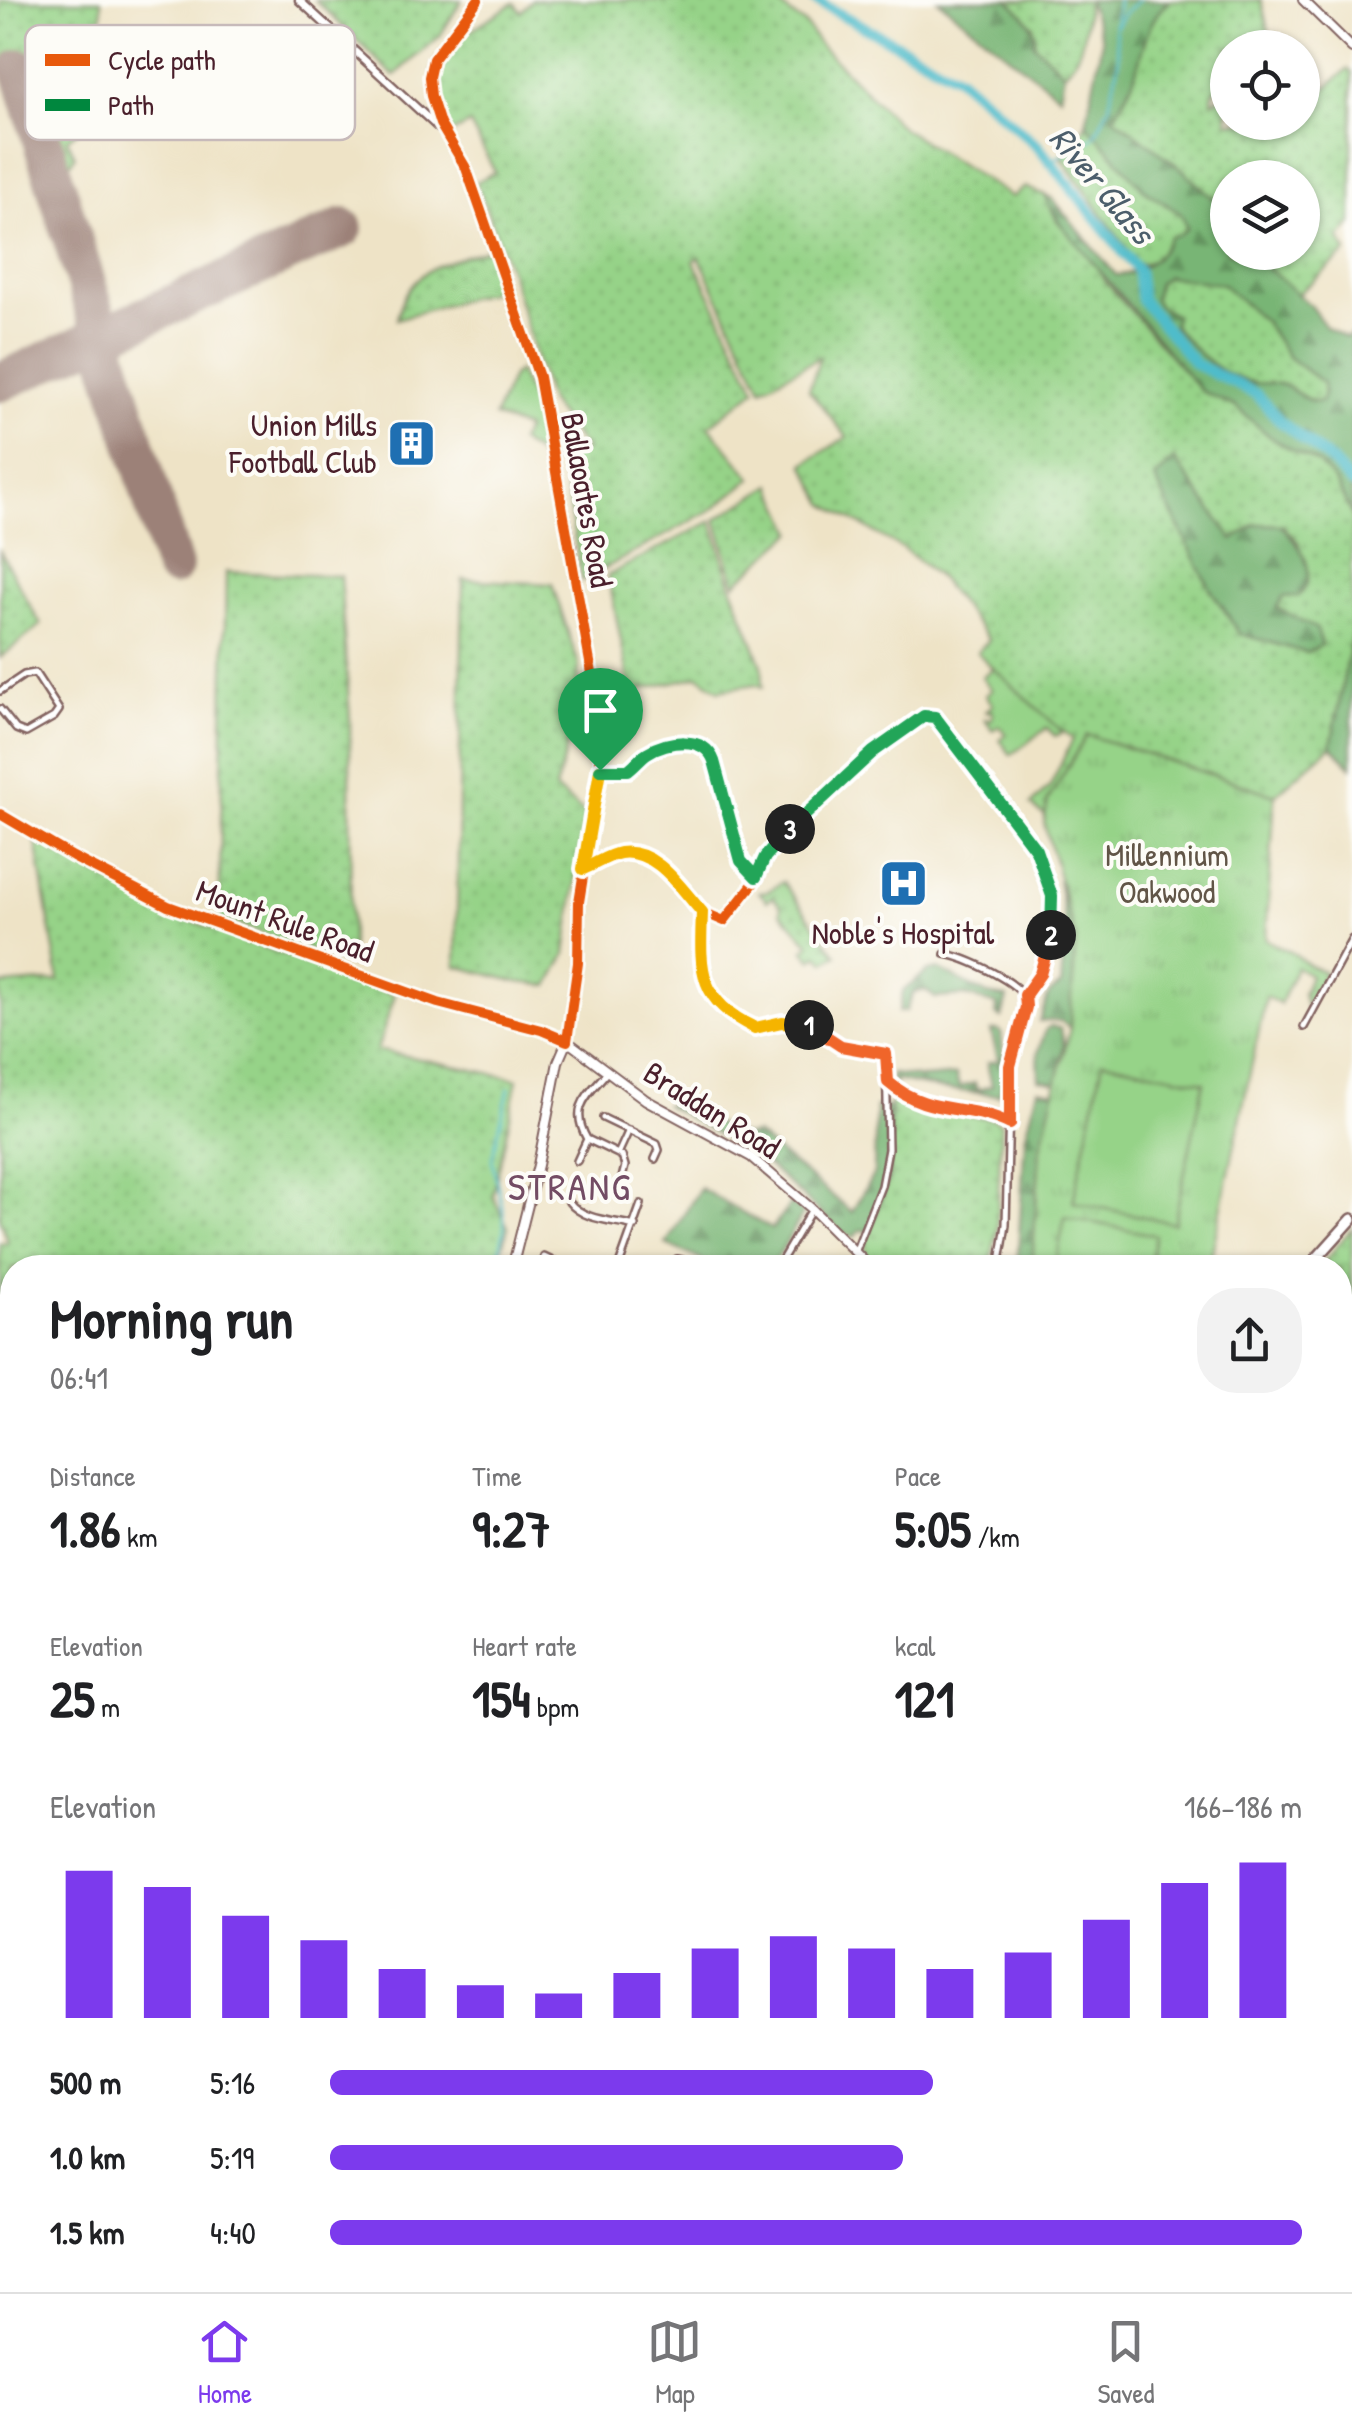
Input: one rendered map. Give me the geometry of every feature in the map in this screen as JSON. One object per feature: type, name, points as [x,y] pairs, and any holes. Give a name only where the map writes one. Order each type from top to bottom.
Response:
[{"type":"highway","points":[[1320,1255],[1352,1219]]},
{"type":"main road","points":[[299,0],[326,25]]},
{"type":"main road","name":"Ballaoates Road","points":[[478,0],[433,59],[431,96],[445,134],[466,168],[539,377],[598,700],[600,770],[583,869],[578,963],[567,1041],[558,1062],[515,1255]]},
{"type":"main road","points":[[1303,0],[1352,48]]},
{"type":"main road","points":[[355,51],[445,134]]},
{"type":"main road","name":"Mount Rule Road","points":[[0,814],[168,906],[438,1003],[541,1030],[567,1041]]},
{"type":"main road","name":"Braddan Road","points":[[567,1041],[658,1107],[751,1158],[860,1255]]},
{"type":"street","points":[[0,691],[28,673],[35,673],[59,710],[26,734],[16,729],[0,709]]},
{"type":"street","points":[[583,869],[621,853],[644,857],[661,866],[702,912],[724,921],[756,877],[772,846],[871,754],[915,720],[935,717],[1031,841],[1047,876],[1053,912],[1051,938],[1040,974],[1025,995],[1026,1007],[1010,1066],[1002,1255]]},
{"type":"street","points":[[600,770],[628,770],[642,756],[672,743],[708,748],[741,861],[756,877]]},
{"type":"street","points":[[702,912],[700,966],[714,998],[724,1010],[753,1028],[800,1022],[841,1046],[886,1054],[888,1149],[881,1186],[856,1250]]},
{"type":"street","points":[[1304,1027],[1352,939]]},
{"type":"street","points":[[945,954],[958,956],[1013,984],[1025,995]]},
{"type":"street","points":[[608,1072],[578,1112],[587,1140],[625,1161],[622,1178]]},
{"type":"street","points":[[888,1082],[900,1093],[926,1105],[993,1117],[1010,1124]]},
{"type":"street","points":[[603,1118],[657,1144],[655,1159]]},
{"type":"street","points":[[618,1154],[629,1129]]},
{"type":"street","points":[[577,1161],[587,1140]]},
{"type":"street","points":[[568,1202],[575,1210],[596,1218],[635,1226]]},
{"type":"street","points":[[623,1255],[641,1204]]},
{"type":"street","points":[[785,1255],[812,1209]]},
{"type":"green space","points":[[0,0],[101,0],[100,25],[25,25],[25,102],[12,64],[0,64]]},
{"type":"green space","points":[[315,0],[462,0],[440,36],[394,76],[355,38],[355,25],[341,25]]},
{"type":"green space","points":[[532,0],[766,0],[806,25],[819,44],[901,127],[1012,197],[1025,187],[1045,195],[1057,220],[1092,259],[1105,281],[1201,391],[1236,407],[1274,440],[1318,463],[1336,483],[1352,516],[1352,634],[1331,746],[1275,795],[1087,735],[1048,800],[1045,816],[1031,805],[1050,786],[1073,739],[1021,697],[977,652],[989,640],[938,577],[905,550],[825,504],[804,464],[847,437],[809,390],[820,357],[762,388],[699,257],[694,261],[756,389],[709,426],[752,478],[713,509],[582,581],[560,455],[586,450],[549,402],[510,271],[476,182],[495,172],[470,124],[450,134],[436,98],[432,73],[437,59],[466,33],[514,3],[521,12]],"holes":[[[1174,459],[1233,540],[1256,524],[1282,525],[1299,543],[1277,608],[1316,629],[1307,653],[1240,633],[1211,590],[1156,480]]]},
{"type":"green space","points":[[938,0],[1009,0],[1031,25],[1034,44],[1064,73],[1060,96]]},
{"type":"green space","points":[[1009,0],[1088,0],[1080,48],[1064,73],[1034,44],[1033,26]]},
{"type":"green space","points":[[1088,0],[1170,0],[1150,27],[1133,80],[1114,117],[1210,195],[1210,270],[1270,270],[1309,304],[1326,327],[1346,338],[1352,335],[1352,516],[1336,483],[1318,463],[1274,440],[1236,407],[1201,391],[1057,220],[1045,195],[1053,199],[1116,275],[1148,264],[1169,237],[1187,228],[1181,214],[1144,190],[1086,123],[1102,40]],"holes":[[[1167,276],[1222,284],[1265,322],[1288,357],[1323,383],[1321,402],[1279,384],[1242,380],[1219,369],[1173,326],[1175,316],[1158,306],[1154,298],[1158,283]]]},
{"type":"green space","points":[[1170,0],[1261,0],[1268,30],[1210,30],[1210,140],[1320,140],[1320,91],[1348,69],[1352,72],[1352,224],[1340,239],[1347,252],[1298,294],[1270,270],[1320,270],[1320,160],[1210,160],[1210,195],[1114,117],[1133,80],[1150,27]]},
{"type":"green space","points":[[1086,123],[1144,190],[1181,214],[1187,228],[1142,265],[1136,262],[1062,158]]},
{"type":"green space","points":[[36,140],[67,140],[75,156],[58,183],[103,330],[347,219],[357,227],[106,340],[171,549],[186,572],[175,585],[98,344],[0,386],[0,378],[95,334]]},
{"type":"green space","points":[[489,248],[503,288],[397,319],[402,301],[419,277]]},
{"type":"green space","points":[[1167,276],[1222,283],[1265,322],[1288,357],[1323,383],[1321,402],[1279,384],[1242,380],[1209,362],[1173,325],[1174,316],[1158,306],[1154,298],[1158,282]]},
{"type":"green space","points":[[518,371],[539,415],[551,464],[546,466],[535,452],[519,442],[526,429],[494,417],[512,376]]},
{"type":"green space","points":[[1174,459],[1233,540],[1256,524],[1281,525],[1294,540],[1305,559],[1308,578],[1299,596],[1283,597],[1277,608],[1317,629],[1321,645],[1307,653],[1240,634],[1211,590],[1155,479]]},
{"type":"green space","points":[[772,485],[794,532],[735,584],[716,519]]},
{"type":"green space","points":[[712,521],[762,665],[763,687],[756,684],[719,690],[699,676],[631,692],[608,575]]},
{"type":"green space","points":[[0,551],[41,625],[0,658]]},
{"type":"green space","points":[[226,572],[340,576],[350,718],[351,965],[219,918]]},
{"type":"green space","points":[[463,579],[552,584],[579,665],[577,712],[555,789],[585,814],[566,954],[549,986],[456,966]]},
{"type":"green space","points":[[1352,634],[1352,767],[1331,746]]},
{"type":"green space","points":[[993,668],[1063,732],[1055,736],[1047,728],[1011,755],[1000,740],[1006,734],[999,726],[993,730],[985,719],[992,719],[993,712],[986,711],[993,705],[986,695],[992,690],[982,677]]},
{"type":"green space","name":"Millennium Oakwood","points":[[1087,735],[1275,795],[1266,939],[1325,972],[1306,1007],[1303,993],[1310,975],[1296,967],[1280,1004],[1266,997],[1212,1255],[1033,1255],[1040,1152],[1070,1028],[1076,939],[1044,823],[1048,800]]},
{"type":"green space","points":[[36,841],[168,912],[395,995],[377,1050],[518,1079],[493,1196],[508,1227],[500,1255],[0,1255],[0,1243],[8,1242],[0,1218],[0,985],[59,981]]},
{"type":"green space","points":[[1058,879],[1076,939],[1070,1028],[1061,1021],[1039,1021],[1049,994],[1061,985],[1065,924]]},
{"type":"green space","points":[[783,882],[837,955],[825,962],[819,955],[812,960],[804,950],[810,944],[781,912],[781,906],[773,897],[767,901],[759,892]]},
{"type":"green space","points":[[939,969],[988,995],[1007,998],[1002,1018],[996,1015],[997,1005],[966,996],[935,998],[926,990],[913,993],[906,1011],[899,1012],[903,991],[928,971]]},
{"type":"green space","points":[[1046,1029],[1061,1029],[1064,1045],[1057,1083],[1039,1079],[1038,1053]]},
{"type":"green space","points":[[991,1031],[1001,1032],[1005,1073],[999,1095],[896,1080],[895,1084],[891,1080],[892,1074],[924,1078],[956,1075],[959,1087],[975,1083],[977,1090],[992,1086],[987,1063],[998,1060]]},
{"type":"green space","points":[[1103,1061],[1204,1082],[1174,1223],[1073,1202]]},
{"type":"green space","points":[[1038,1089],[1055,1092],[1040,1152],[1033,1255],[1018,1255],[1025,1137]]},
{"type":"green space","points":[[891,1094],[926,1108],[1001,1123],[997,1233],[992,1255],[866,1255],[865,1241],[889,1178]]},
{"type":"green space","points":[[672,1103],[744,1136],[756,1134],[852,1212],[874,1173],[876,1107],[890,1107],[889,1178],[870,1231],[861,1230],[854,1237],[843,1233],[759,1158],[665,1105]]},
{"type":"green space","points":[[700,1188],[772,1229],[791,1203],[803,1214],[779,1255],[690,1255],[666,1244]]},
{"type":"green space","points":[[1065,1217],[1155,1235],[1151,1255],[1057,1255]]},
{"type":"green space","points":[[1352,1228],[1352,1255],[1330,1255]]},
{"type":"waterway","name":"River Glass","points":[[814,0],[958,77],[1038,146],[1138,271],[1141,299],[1195,364],[1256,394],[1281,422],[1331,461],[1352,484]]},
{"type":"waterway","points":[[1049,162],[1094,137],[1109,106],[1119,59],[1115,29],[1118,0]]},
{"type":"waterway","points":[[1117,25],[1139,0]]},
{"type":"waterway","points":[[499,1255],[504,1215],[492,1159],[509,1088]]},
{"type":"runway","points":[[20,68],[25,84]]},
{"type":"runway","points":[[42,140],[173,566]]},
{"type":"runway","points":[[0,382],[343,228]]},
{"type":"cycle path","points":[[0,814],[168,906],[438,1003],[541,1030],[567,1041],[578,963],[579,902],[600,770],[600,718],[539,377],[466,168],[440,124],[431,96],[429,77],[433,59],[478,0]]},
{"type":"cycle path","points":[[583,869],[621,853],[644,857],[661,866],[703,912],[724,921],[753,884],[772,846],[873,752],[915,720],[931,716],[946,728],[1005,803],[1023,829],[1048,885],[1052,915],[1048,953],[1038,979],[1025,995]]},
{"type":"place","name":"Union Mills Football Club","points":[[412,443]]},
{"type":"place","name":"Noble's Hospital","points":[[903,883]]},
{"type":"district","name":"STRANG","points":[[570,1187]]},
{"type":"route","points":[[931,716],[939,720],[1031,841],[1052,896],[1048,956],[1033,988],[1025,995],[1026,1007],[1010,1066],[1010,1124],[993,1117],[926,1105],[900,1093],[888,1082],[886,1054],[849,1049],[800,1022],[753,1028],[724,1010],[714,998],[700,966],[702,912],[661,866],[644,857],[621,853],[583,869],[600,770],[628,770],[642,756],[672,743],[708,748],[741,861],[756,877],[772,846],[873,752],[915,720],[931,716]]}]
